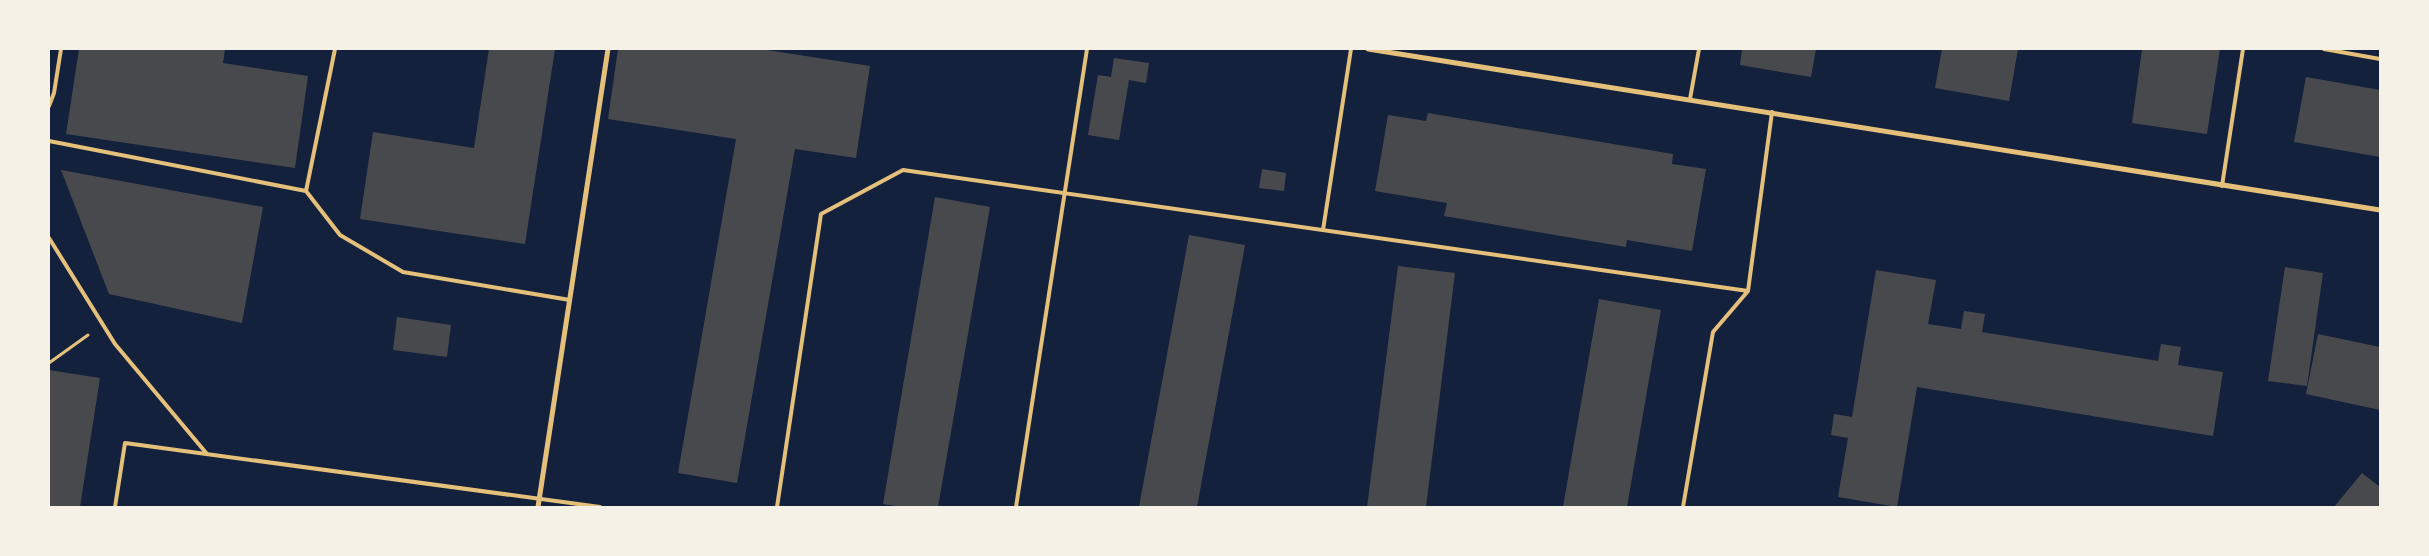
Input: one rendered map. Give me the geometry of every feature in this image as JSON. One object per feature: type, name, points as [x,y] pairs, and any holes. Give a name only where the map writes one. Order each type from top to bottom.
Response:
[{"type":"street","points":[[538,507],[608,49]]},
{"type":"street","points":[[1368,49],[2380,210]]},
{"type":"lane","points":[[49,106],[54,93],[61,49]]},
{"type":"lane","points":[[306,191],[335,49]]},
{"type":"lane","points":[[1016,507],[1087,49]]},
{"type":"lane","points":[[1323,230],[1351,49]]},
{"type":"lane","points":[[1690,99],[1699,49]]},
{"type":"lane","points":[[2222,186],[2243,49]]},
{"type":"lane","points":[[2324,49],[2380,59]]},
{"type":"lane","points":[[1683,507],[1713,332],[1748,291],[1772,112]]},
{"type":"lane","points":[[49,141],[306,191],[340,235],[403,272],[570,300]]},
{"type":"lane","points":[[777,507],[821,214],[903,170],[1748,291]]},
{"type":"lane","points":[[49,238],[114,344],[207,454]]},
{"type":"lane","points":[[115,507],[125,443],[600,507]]},
{"type":"path","points":[[49,363],[103,324]]},
{"type":"building","points":[[79,49],[225,49],[223,63],[308,76],[295,168],[66,134]]},
{"type":"building","points":[[489,49],[555,49],[525,244],[360,219],[373,132],[474,148]]},
{"type":"building","points":[[618,49],[761,49],[870,66],[856,158],[795,149],[737,483],[678,473],[736,139],[608,119]]},
{"type":"building","points":[[1742,49],[1816,49],[1811,77],[1740,65]]},
{"type":"building","points":[[1942,49],[2018,49],[2009,101],[1935,88]]},
{"type":"building","points":[[2142,49],[2220,49],[2207,134],[2132,123]]},
{"type":"building","points":[[1114,58],[1149,63],[1146,83],[1129,80],[1119,140],[1088,135],[1098,75],[1111,77]]},
{"type":"building","points":[[2306,77],[2380,90],[2380,157],[2294,142]]},
{"type":"building","points":[[1428,113],[1673,154],[1672,164],[1706,169],[1692,251],[1627,240],[1626,247],[1444,216],[1447,203],[1375,191],[1388,115],[1426,121]]},
{"type":"building","points":[[1262,169],[1286,173],[1284,191],[1259,188]]},
{"type":"building","points":[[61,170],[263,207],[242,323],[109,294]]},
{"type":"building","points":[[935,197],[990,207],[938,507],[902,507],[883,504]]},
{"type":"building","points":[[1189,235],[1245,245],[1197,507],[1139,507]]},
{"type":"building","points":[[1398,266],[1455,273],[1426,507],[1367,507]]},
{"type":"building","points":[[2285,267],[2323,273],[2307,386],[2268,381]]},
{"type":"building","points":[[1876,270],[1936,280],[1928,324],[1961,329],[1964,311],[1985,314],[1982,332],[2158,361],[2161,344],[2181,347],[2178,365],[2223,372],[2213,436],[1917,387],[1897,507],[1838,497],[1848,438],[1831,435],[1834,414],[1852,417]]},
{"type":"building","points":[[1599,299],[1661,310],[1627,507],[1563,507]]},
{"type":"building","points":[[397,317],[451,325],[447,357],[393,350]]},
{"type":"building","points":[[2318,334],[2380,347],[2380,410],[2306,394]]},
{"type":"building","points":[[49,370],[100,378],[80,507],[49,507]]},
{"type":"building","points":[[2362,473],[2380,487],[2380,507],[2334,507]]}]
